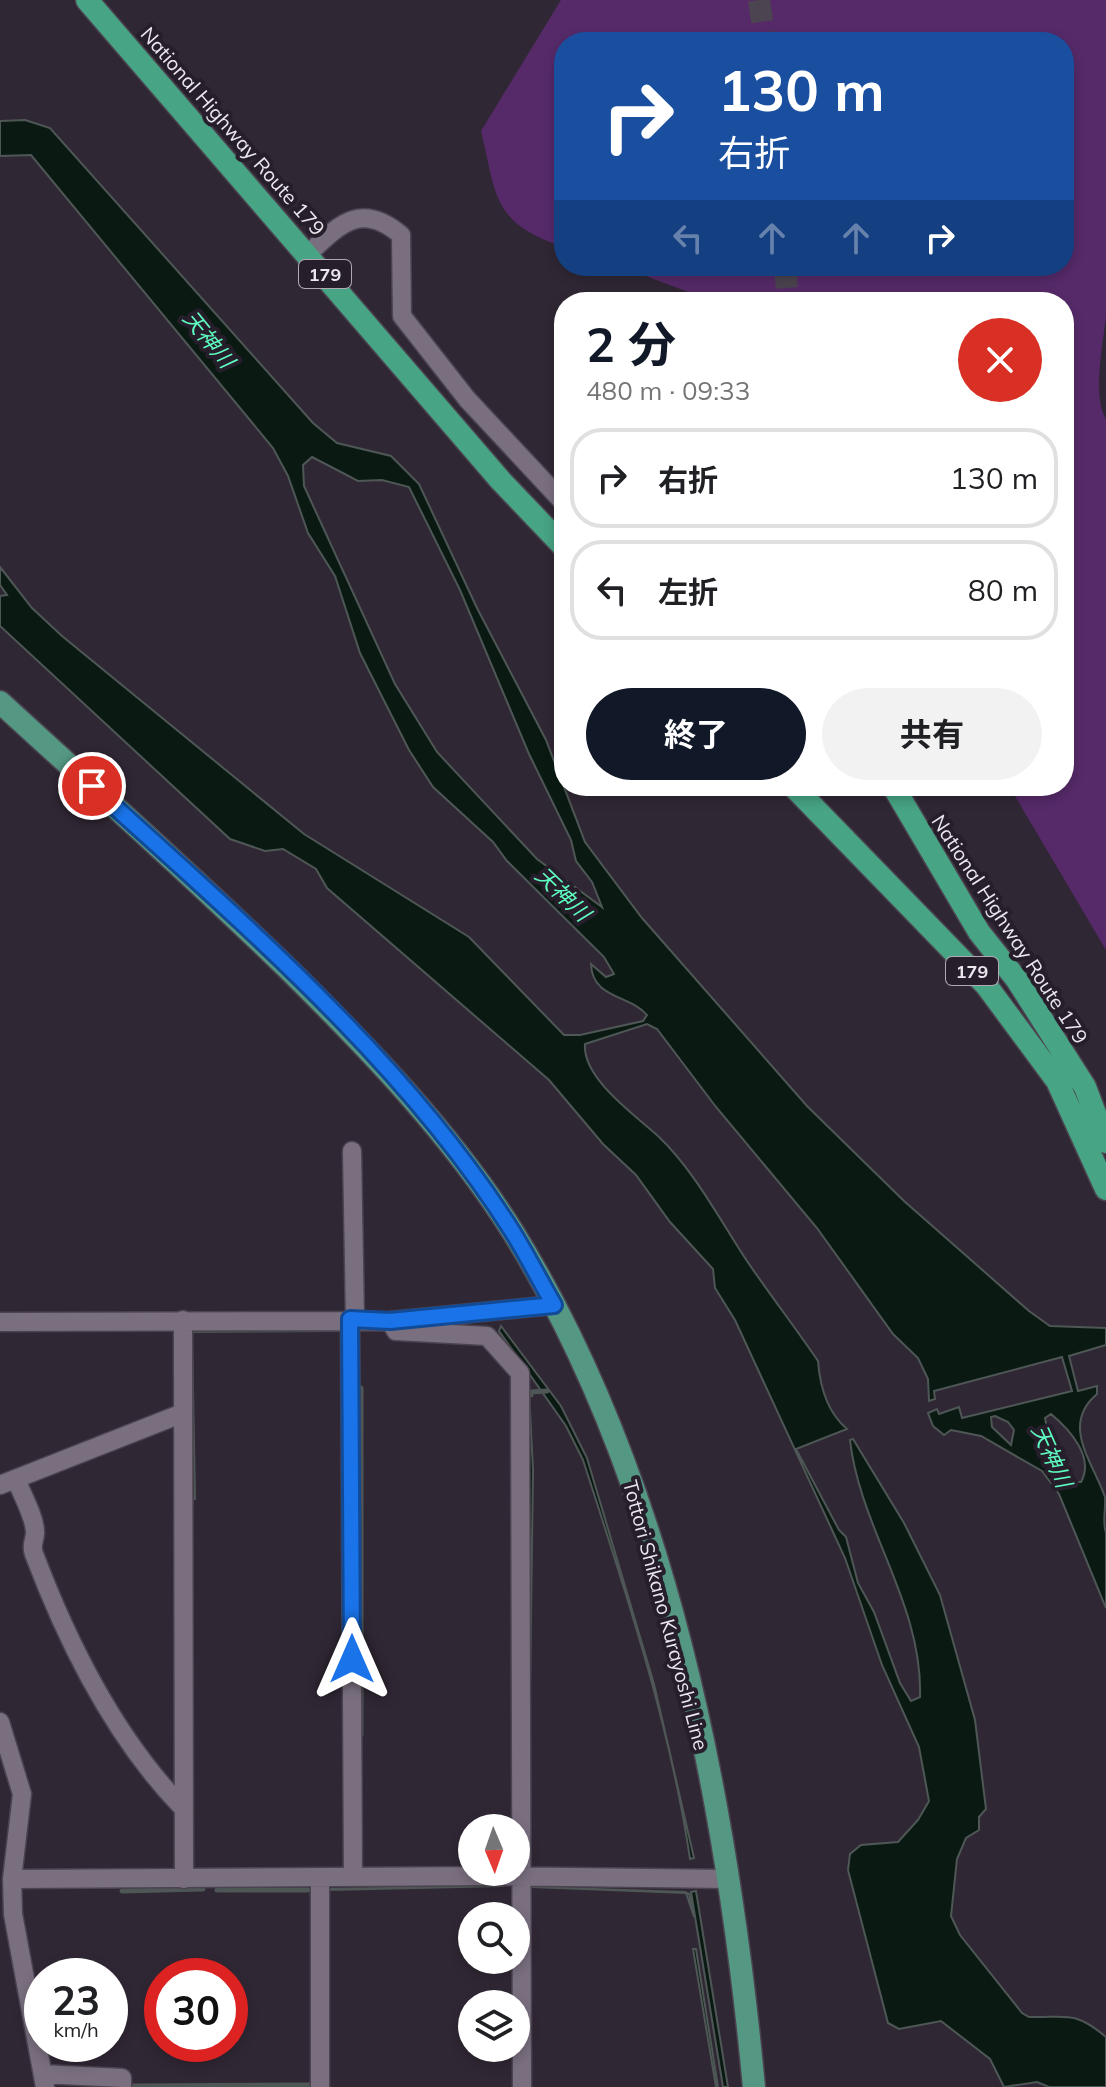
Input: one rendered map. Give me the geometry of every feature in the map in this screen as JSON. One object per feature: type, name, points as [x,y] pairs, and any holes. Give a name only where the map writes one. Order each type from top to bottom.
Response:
[{"type":"highway","name":"National Highway Route 179","points":[[87,0],[501,481],[554,537]]},
{"type":"highway","name":"179","points":[[803,796],[986,985],[1057,1081],[1106,1189]]},
{"type":"highway","name":"National Highway Route 179","points":[[899,796],[979,932],[1017,980],[1085,1087],[1106,1142]]},
{"type":"main road","name":"Tottori Shikano Kurayoshi Line","points":[[0,702],[229,912],[404,1089],[511,1230],[554,1305],[608,1424],[641,1510],[688,1677],[719,1816],[743,1977],[754,2087]]},
{"type":"street","points":[[308,254],[337,227],[365,216],[383,219],[401,235],[402,316],[467,399],[554,492]]},
{"type":"street","points":[[352,1151],[353,1877]]},
{"type":"street","points":[[0,1322],[390,1321],[554,1305]]},
{"type":"street","points":[[183,1320],[184,1879]]},
{"type":"street","points":[[390,1321],[396,1331],[487,1336],[520,1373],[522,1814]]},
{"type":"street","points":[[182,1807],[144,1764],[106,1703],[60,1616],[32,1549],[36,1534],[8,1482],[183,1413]]},
{"type":"street","points":[[0,1722],[22,1794],[12,1879],[13,1914],[44,2080],[122,2078],[122,2087]]},
{"type":"street","points":[[12,1879],[458,1876]]},
{"type":"street","points":[[530,1876],[728,1879]]},
{"type":"street","points":[[320,1878],[320,2087]]},
{"type":"street","points":[[522,1886],[522,2087]]},
{"type":"shaded area","points":[[561,0],[1106,0],[1106,317],[1099,384],[1106,419],[1106,950],[1015,796],[1074,796],[1074,292],[688,292],[646,276],[1074,276],[1074,32],[554,32],[554,243],[523,228],[502,205],[495,190],[481,131]]},
{"type":"water","name":"天神川","points":[[25,120],[50,128],[313,423],[337,443],[391,456],[419,484],[477,608],[546,740],[554,761],[554,796],[567,796],[585,842],[642,918],[807,1106],[904,1201],[1050,1326],[1106,1328],[1106,1345],[1069,1356],[1078,1391],[1097,1386],[1097,1394],[1086,1406],[1081,1418],[1080,1431],[1087,1457],[1105,1497],[1106,1608],[1059,1494],[1042,1471],[981,1436],[951,1430],[944,1435],[933,1426],[928,1413],[937,1409],[939,1414],[959,1407],[962,1418],[1072,1391],[1062,1357],[934,1391],[935,1399],[929,1401],[928,1379],[918,1358],[893,1334],[817,1228],[716,1107],[657,1029],[647,1024],[585,1044],[586,1057],[601,1083],[683,1164],[818,1361],[826,1399],[847,1429],[796,1449],[839,1530],[846,1537],[858,1583],[874,1612],[900,1683],[911,1701],[920,1697],[912,1630],[866,1505],[850,1440],[853,1439],[904,1523],[940,1595],[975,1720],[986,1809],[979,1817],[979,1830],[966,1838],[957,1859],[951,1916],[960,1935],[1022,2013],[1029,2017],[1078,2019],[1106,2037],[1106,2087],[1049,2087],[1037,2082],[1004,2087],[990,2059],[941,2021],[899,2029],[888,2023],[848,1870],[850,1854],[861,1845],[898,1842],[918,1820],[929,1801],[919,1747],[882,1665],[845,1558],[735,1320],[715,1288],[713,1269],[670,1222],[636,1175],[603,1144],[549,1080],[327,888],[316,869],[283,849],[265,851],[230,839],[0,626],[0,596],[7,595],[0,585],[0,567],[32,608],[62,636],[304,834],[469,937],[564,1035],[580,1035],[643,1021],[647,1015],[598,984],[591,964],[606,977],[614,974],[604,957],[507,861],[493,842],[433,787],[409,750],[360,653],[335,576],[308,533],[288,476],[273,448],[31,155],[0,156],[0,121]],"holes":[[[312,457],[358,481],[382,480],[409,487],[460,590],[529,754],[571,840],[576,861],[592,882],[602,907],[537,859],[437,752],[395,684],[304,486],[303,465]],[[1051,1414],[1065,1427],[1082,1453],[1085,1463],[1081,1482],[1075,1482],[1051,1451],[1045,1418]],[[991,1417],[1008,1422],[1014,1430],[1011,1445],[992,1427]]]},
{"type":"water","points":[[501,1326],[561,1406],[587,1458],[654,1684],[694,1858],[690,1859],[671,1758],[645,1657],[583,1460],[566,1426],[499,1331]]},
{"type":"water","points":[[189,1329],[344,1331],[192,1332],[195,1499],[190,1500]]},
{"type":"water","points":[[529,1391],[533,1470],[529,1762]]},
{"type":"water","points":[[504,1886],[329,1890],[329,2087],[328,1889]]},
{"type":"water","points":[[532,1887],[685,1892],[689,1894],[694,1917],[686,1893]]},
{"type":"water","points":[[696,1891],[728,2087],[723,2087],[691,1892]]},
{"type":"water","points":[[693,1949],[696,1949],[718,2087],[716,2087]]},
{"type":"waterway","points":[[361,1388],[361,1735]]},
{"type":"waterway","points":[[531,1395],[531,1392],[547,1391]]},
{"type":"waterway","points":[[122,1891],[203,1889]]},
{"type":"waterway","points":[[217,1890],[308,1890]]},
{"type":"waterway","points":[[133,2086],[310,2085]]},
{"type":"tunnel","points":[[759,0],[764,32]]},
{"type":"tunnel","points":[[786,276],[787,292]]},
{"type":"route","points":[[92,786],[229,912],[337,1017],[404,1089],[511,1230],[554,1305],[390,1321],[350,1319],[352,1659]]}]
